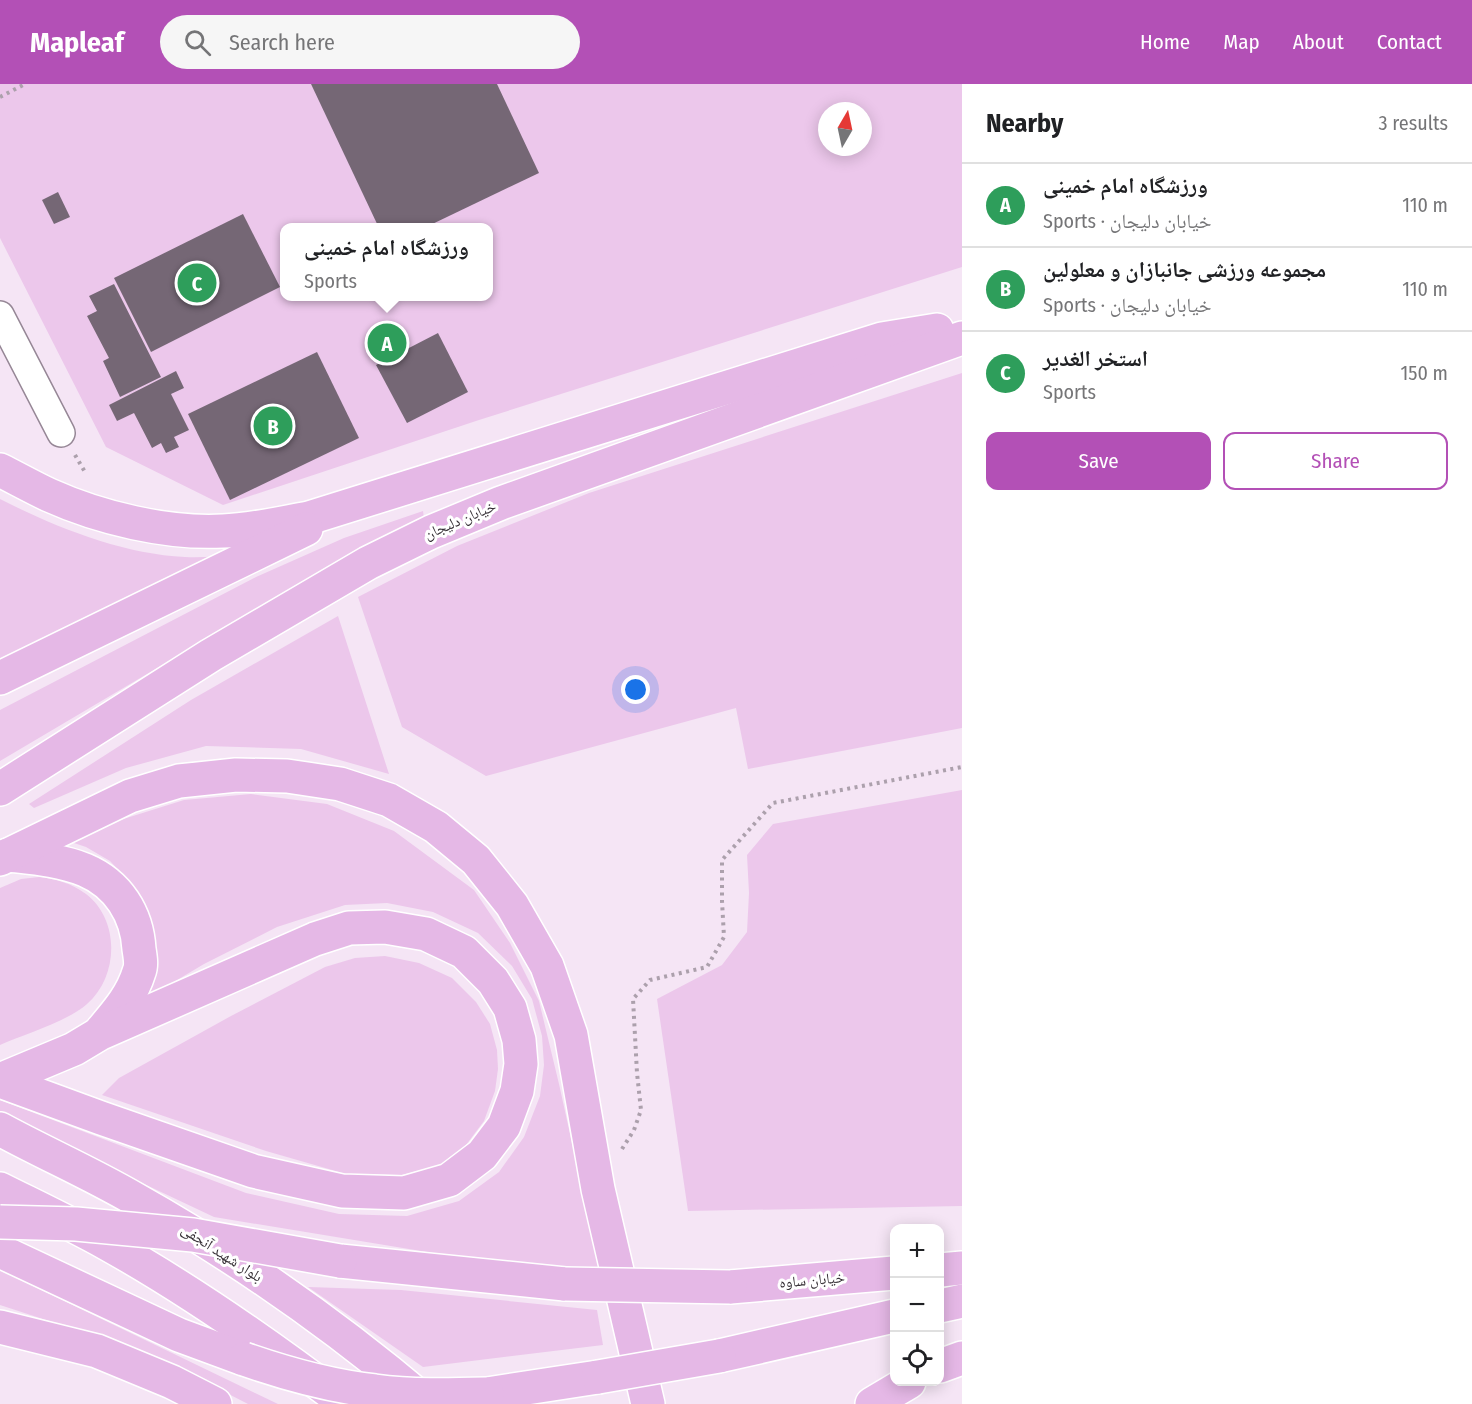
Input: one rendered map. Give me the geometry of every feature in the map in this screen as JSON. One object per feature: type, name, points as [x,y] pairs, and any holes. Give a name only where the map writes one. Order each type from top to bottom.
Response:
[{"type":"main road","points":[[0,470],[51,496],[106,515],[142,524],[186,531],[224,531],[268,525],[309,518],[882,339],[962,325]]},
{"type":"main road","name":"خیابان دلیجان","points":[[0,789],[260,625],[368,563],[431,532],[501,503],[962,338]]},
{"type":"main road","points":[[0,678],[367,500]]},
{"type":"main road","points":[[4,857],[130,796],[179,781],[236,775],[287,776],[340,784],[389,800],[436,827],[476,860],[512,905],[547,966],[571,1035],[598,1189],[648,1404]]},
{"type":"main road","points":[[4,857],[58,861],[87,871],[113,887],[132,915],[139,944],[141,969],[129,998],[87,1042]]},
{"type":"main road","points":[[385,927],[426,934],[464,952],[493,981],[510,1008],[519,1040],[521,1064],[517,1090],[504,1126],[482,1155],[449,1180],[404,1193],[342,1191],[253,1171],[0,1080],[315,939],[349,928],[385,927]]},
{"type":"main road","name":"بلوار شهید آنجفی","points":[[0,1129],[132,1197],[198,1236],[332,1327],[428,1404]]},
{"type":"main road","points":[[0,1189],[106,1243],[170,1281],[292,1363],[346,1404]]},
{"type":"main road","name":"خیابان ساوه","points":[[0,1222],[76,1224],[193,1235],[340,1261],[565,1284],[729,1287],[890,1273]]},
{"type":"main road","points":[[0,1251],[179,1335],[282,1372],[376,1392],[428,1395],[487,1394],[719,1356],[890,1317]]},
{"type":"main road","points":[[944,1270],[962,1268]]},
{"type":"main road","points":[[944,1305],[962,1301]]},
{"type":"main road","points":[[0,1327],[97,1351],[172,1382],[215,1404]]},
{"type":"main road","points":[[944,1364],[962,1358]]},
{"type":"main road","points":[[872,1404],[902,1386]]},
{"type":"lane","points":[[0,315],[61,433]]},
{"type":"path","points":[[0,97],[25,84]]},
{"type":"path","points":[[622,1149],[634,1130],[641,1110],[633,999],[650,980],[707,967],[724,937],[722,860],[773,803],[962,767]]},
{"type":"shaded area","points":[[0,84],[962,84],[962,267],[479,420],[223,505],[106,447],[0,238]]},
{"type":"shaded area","points":[[962,373],[962,728],[748,769],[736,708],[486,776],[402,727],[358,597],[457,546],[589,493]]},
{"type":"shaded area","points":[[0,499],[66,529],[137,551],[185,557],[236,555],[0,670]]},
{"type":"shaded area","points":[[423,511],[424,518],[361,549],[282,594],[0,761],[0,710],[256,577],[344,538]]},
{"type":"shaded area","points":[[338,616],[389,774],[301,749],[206,746],[126,768],[34,808],[29,804],[191,700]]},
{"type":"shaded area","points":[[962,790],[962,1206],[688,1211],[657,999],[722,965],[747,932],[749,893],[747,855],[773,824]]},
{"type":"shaded area","points":[[251,794],[327,804],[394,831],[474,890],[510,943],[539,1001],[600,1270],[494,1263],[214,1217],[0,1116],[0,1100],[246,1193],[339,1214],[407,1216],[459,1201],[499,1172],[524,1137],[540,1096],[544,1065],[542,1036],[532,999],[512,966],[478,933],[433,912],[387,903],[345,905],[277,927],[204,964],[142,1001],[144,904],[129,881],[110,861],[86,847],[71,842],[117,821],[184,800]]},
{"type":"shaded area","points":[[39,877],[69,884],[86,894],[97,905],[110,933],[110,964],[98,992],[79,1010],[58,1022],[0,1045],[0,888],[21,879]]},
{"type":"shaded area","points":[[385,956],[419,963],[452,978],[476,1002],[490,1024],[497,1050],[498,1069],[495,1091],[484,1121],[466,1145],[440,1165],[402,1175],[346,1174],[266,1151],[102,1095],[119,1078],[325,967],[355,958]]},
{"type":"shaded area","points":[[0,1270],[278,1404],[248,1404],[180,1369],[95,1336],[0,1305]]},
{"type":"shaded area","points":[[308,1287],[401,1290],[597,1310],[603,1345],[423,1367]]},
{"type":"building","points":[[311,84],[497,84],[539,173],[434,223],[377,223]]},
{"type":"building","points":[[58,192],[70,217],[54,224],[42,200]]},
{"type":"building","points":[[243,214],[280,287],[151,352],[114,278]]},
{"type":"building","points":[[114,284],[161,377],[120,397],[103,361],[109,358],[87,316],[97,311],[89,296]]},
{"type":"building","points":[[438,333],[468,392],[407,423],[376,365]]},
{"type":"building","points":[[317,352],[359,438],[230,500],[188,414]]},
{"type":"building","points":[[176,371],[184,388],[171,394],[189,430],[174,437],[179,447],[166,453],[161,443],[152,448],[134,413],[117,421],[109,405]]},
{"type":"place","name":"استخر الغدیر","points":[[197,283]]},
{"type":"place","name":"ورزشگاه امام خمینی","points":[[387,343]]},
{"type":"place","name":"مجموعه ورزشی جانبازان و معلولین","points":[[273,426]]}]
